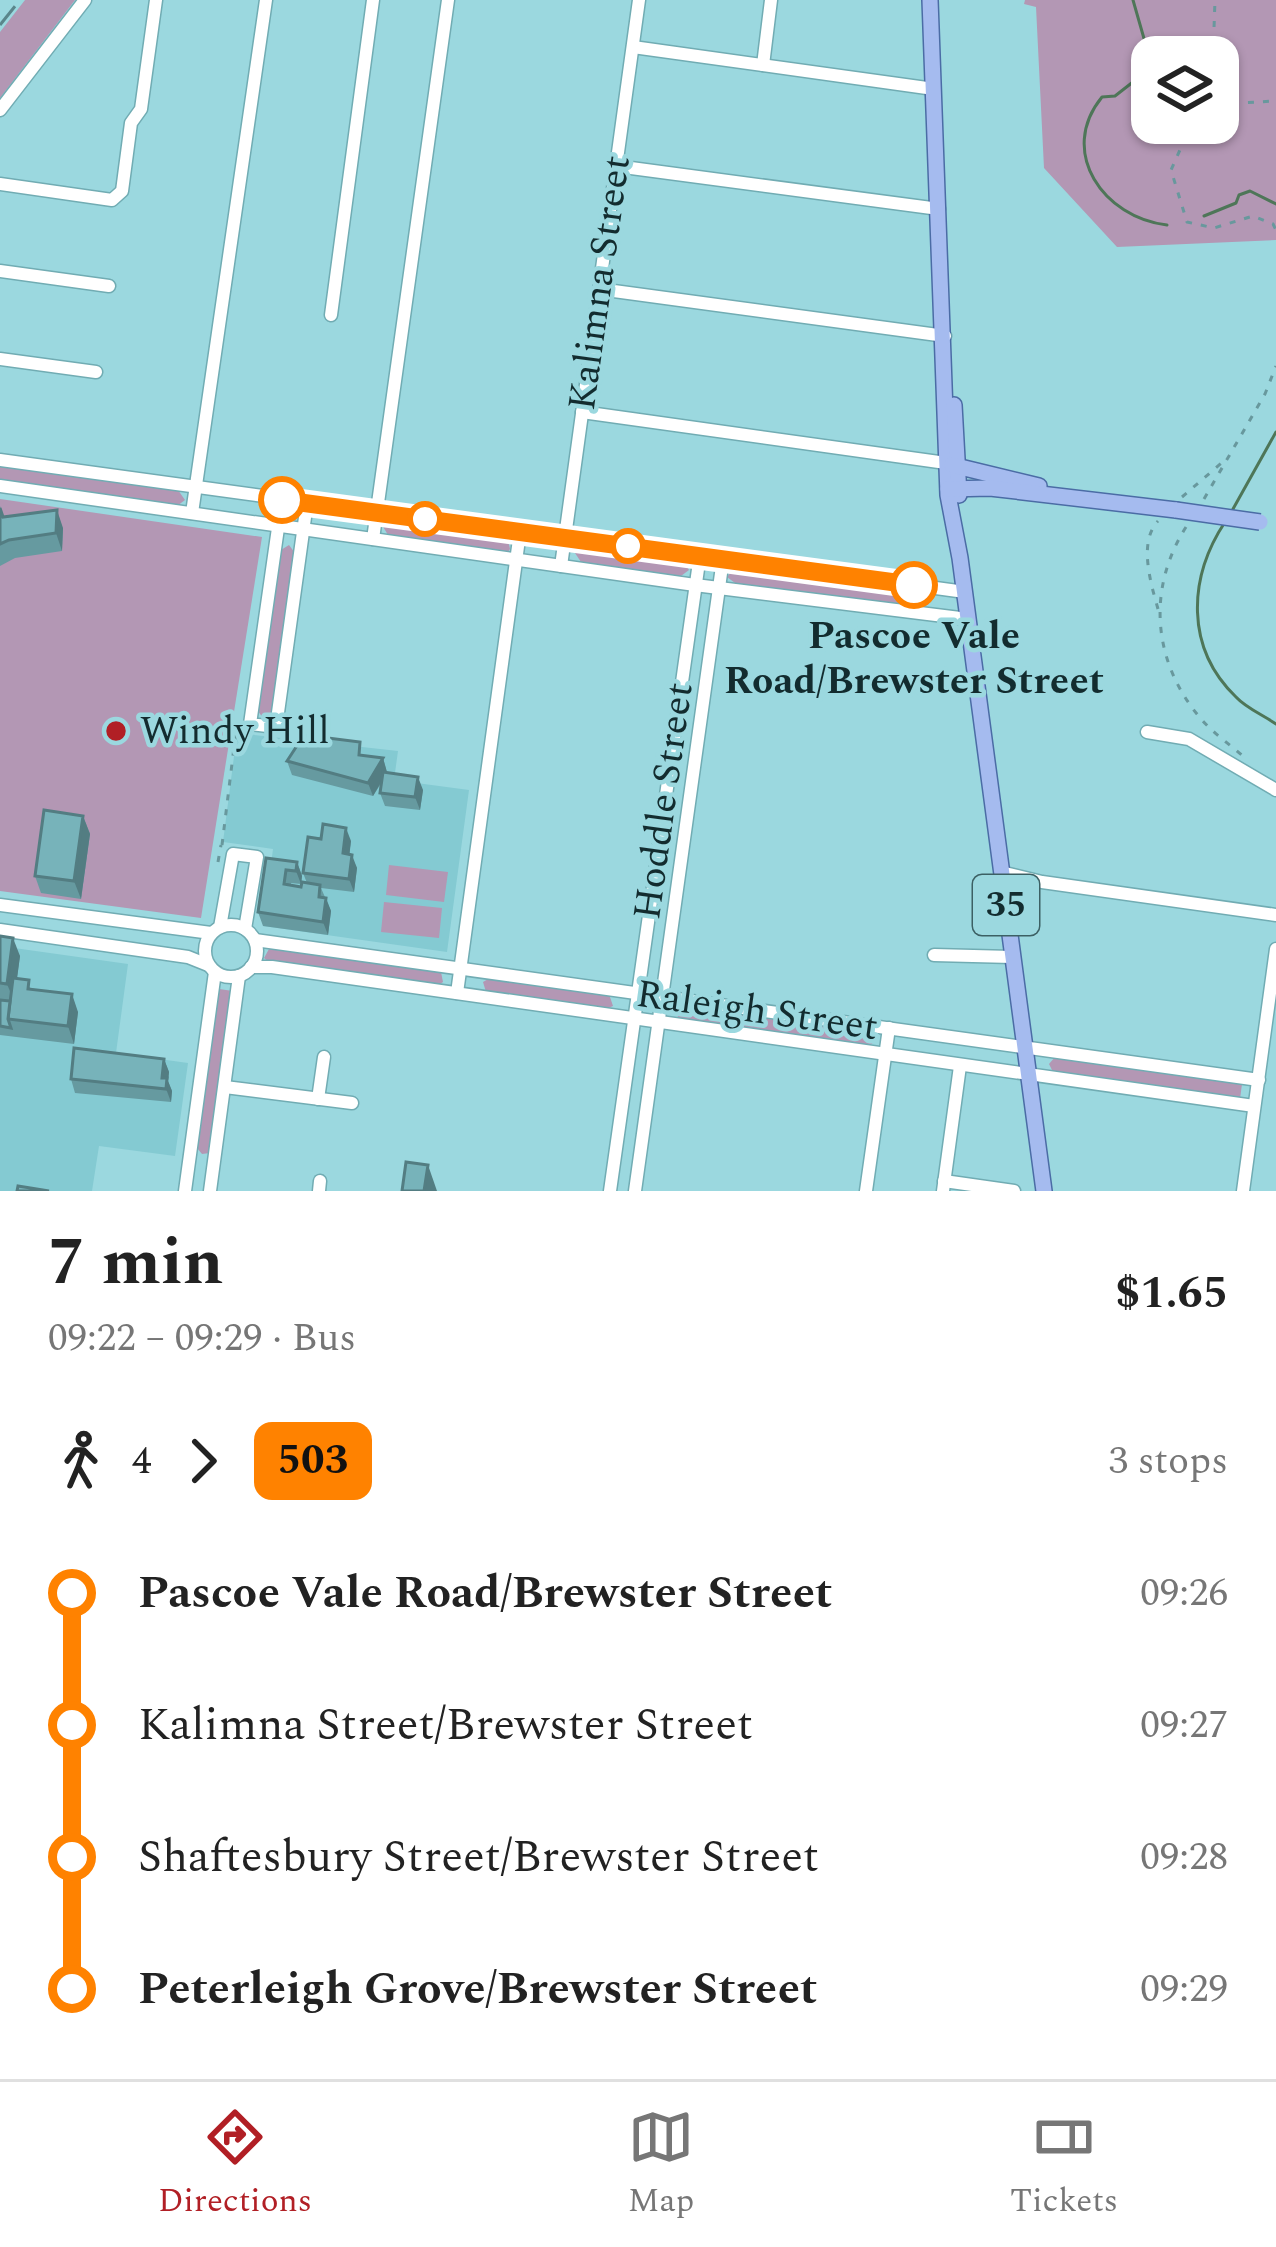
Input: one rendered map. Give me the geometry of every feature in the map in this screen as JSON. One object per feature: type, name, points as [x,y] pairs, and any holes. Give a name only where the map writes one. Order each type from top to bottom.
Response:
[{"type":"main road","name":"35","points":[[930,0],[945,336],[952,384],[950,464],[1043,1191]]},
{"type":"main road","points":[[950,464],[1094,500]]},
{"type":"main road","points":[[953,488],[1179,505],[1268,523]]},
{"type":"street","points":[[0,110],[85,0]]},
{"type":"street","points":[[0,184],[112,200],[122,191],[131,123],[141,109],[156,0]]},
{"type":"street","points":[[192,513],[266,0]]},
{"type":"street","points":[[331,315],[374,0]]},
{"type":"street","points":[[374,539],[448,0]]},
{"type":"street","name":"Kalimna Street","points":[[561,566],[639,0]]},
{"type":"street","points":[[763,65],[772,0]]},
{"type":"street","points":[[633,47],[934,89]]},
{"type":"street","points":[[616,166],[939,208]]},
{"type":"street","points":[[0,271],[109,286]]},
{"type":"street","points":[[599,290],[945,336]]},
{"type":"street","points":[[0,358],[97,372]]},
{"type":"street","points":[[582,412],[950,464]]},
{"type":"street","points":[[0,460],[964,592]]},
{"type":"street","points":[[0,486],[695,586],[968,619]]},
{"type":"street","points":[[282,500],[250,724],[263,726],[276,727],[307,503]]},
{"type":"street","points":[[457,993],[520,532]]},
{"type":"street","name":"Hoddle Street","points":[[610,1191],[700,555]]},
{"type":"street","name":"Hoddle Street","points":[[635,1191],[722,559]]},
{"type":"street","points":[[1147,732],[1189,739],[1276,790]]},
{"type":"street","points":[[666,786],[691,790]]},
{"type":"street","points":[[185,1191],[212,968],[204,949],[216,930],[233,854],[257,857],[245,929]]},
{"type":"street","points":[[1002,879],[1276,915]]},
{"type":"street","points":[[0,905],[216,930],[245,929],[255,940],[257,954],[245,972],[210,1191]]},
{"type":"street","points":[[0,930],[188,957],[212,968],[245,972]]},
{"type":"street","name":"Raleigh Street","points":[[255,940],[1258,1080]]},
{"type":"street","points":[[1243,1191],[1270,1029],[1276,949]]},
{"type":"street","points":[[934,955],[1012,957]]},
{"type":"street","name":"Raleigh Street","points":[[245,972],[457,993],[1255,1106]]},
{"type":"street","points":[[866,1191],[889,1028]]},
{"type":"street","points":[[318,1099],[324,1057]]},
{"type":"street","points":[[960,1066],[943,1186],[1014,1191]]},
{"type":"street","points":[[225,1087],[352,1103]]},
{"type":"street","points":[[190,1160],[214,1164]]},
{"type":"path","points":[[1214,36],[1215,0]]},
{"type":"path","points":[[1239,103],[1276,101]]},
{"type":"path","points":[[1183,144],[1171,170],[1187,223],[1214,228],[1252,216],[1273,224],[1276,230]]},
{"type":"path","points":[[1197,510],[1276,366]]},
{"type":"path","points":[[1179,505],[1231,455]]},
{"type":"path","points":[[1160,520],[1150,533],[1148,556],[1173,677],[1198,716],[1254,766]]},
{"type":"path","points":[[1160,618],[1162,577],[1185,528]]},
{"type":"shaded area","points":[[25,0],[75,0],[0,98],[0,32]]},
{"type":"shaded area","points":[[1025,0],[1276,0],[1276,240],[1117,247],[1044,168],[1036,7],[1024,4]]},
{"type":"shaded area","points":[[0,465],[178,490],[185,500],[177,506],[0,481]]},
{"type":"shaded area","name":"Windy Hill","points":[[0,499],[262,537],[201,918],[0,891]]},
{"type":"shaded area","points":[[391,520],[507,536],[510,549],[388,535],[382,525]]},
{"type":"shaded area","points":[[289,545],[295,553],[272,715],[265,721],[258,711],[281,550]]},
{"type":"shaded area","points":[[585,546],[683,560],[689,570],[681,576],[581,562],[575,553]]},
{"type":"shaded area","points":[[735,567],[922,592],[929,604],[920,609],[735,583],[727,577]]},
{"type":"shaded area","points":[[237,733],[398,751],[394,780],[469,790],[447,952],[263,926],[273,849],[223,842]]},
{"type":"shaded area","points":[[389,865],[448,872],[444,902],[386,895]]},
{"type":"shaded area","points":[[384,902],[442,908],[439,938],[381,932]]},
{"type":"shaded area","points":[[0,946],[128,964],[116,1053],[188,1063],[175,1156],[99,1146],[92,1191],[0,1191]]},
{"type":"shaded area","points":[[269,949],[441,972],[443,982],[437,986],[270,963],[264,958]]},
{"type":"shaded area","points":[[490,978],[609,994],[613,1006],[606,1009],[486,992],[483,982]]},
{"type":"shaded area","points":[[219,989],[233,991],[210,1153],[202,1154],[197,1148]]},
{"type":"shaded area","points":[[677,1007],[869,1031],[874,1042],[868,1047],[681,1019]]},
{"type":"shaded area","points":[[1055,1057],[1242,1084],[1240,1099],[1053,1072],[1049,1064]]},
{"type":"building","points":[[0,508],[3,517],[57,510],[56,533],[0,544]]},
{"type":"building","points":[[304,735],[360,742],[359,755],[383,758],[368,783],[287,761]]},
{"type":"building","points":[[383,772],[418,777],[415,797],[380,793]]},
{"type":"building","points":[[44,810],[83,816],[74,881],[35,876]]},
{"type":"building","points":[[323,824],[346,828],[343,853],[352,855],[349,879],[303,873],[308,837],[321,839]]},
{"type":"building","points":[[266,858],[297,862],[296,871],[286,870],[284,884],[320,885],[319,897],[326,898],[323,922],[258,912]]},
{"type":"building","points":[[0,936],[13,938],[7,984],[0,983]]},
{"type":"building","points":[[13,978],[29,980],[28,989],[72,994],[68,1026],[8,1019]]},
{"type":"building","points":[[0,1000],[10,1001],[11,1028],[0,1026]]},
{"type":"building","points":[[74,1048],[164,1059],[166,1089],[71,1079]]},
{"type":"building","points":[[406,1162],[428,1165],[424,1191],[402,1191]]},
{"type":"waterway","points":[[1133,0],[1149,56],[1147,71],[1115,96],[1102,97],[1089,118],[1086,160],[1094,179],[1124,210],[1167,225]]},
{"type":"waterway","points":[[1204,216],[1236,203],[1239,195],[1250,191],[1276,204]]},
{"type":"waterway","points":[[1233,509],[1276,432]]},
{"type":"waterway","points":[[1225,522],[1204,566],[1199,589],[1200,635],[1219,678],[1240,701],[1276,724]]},
{"type":"railway","points":[[0,25],[20,0]]},
{"type":"bus line","name":"503","points":[[282,500],[914,585]]},
{"type":"place","name":"Pascoe Vale Road/Brewster Street","points":[[914,585]]},
{"type":"place","name":"Windy Hill","points":[[116,731]]}]
